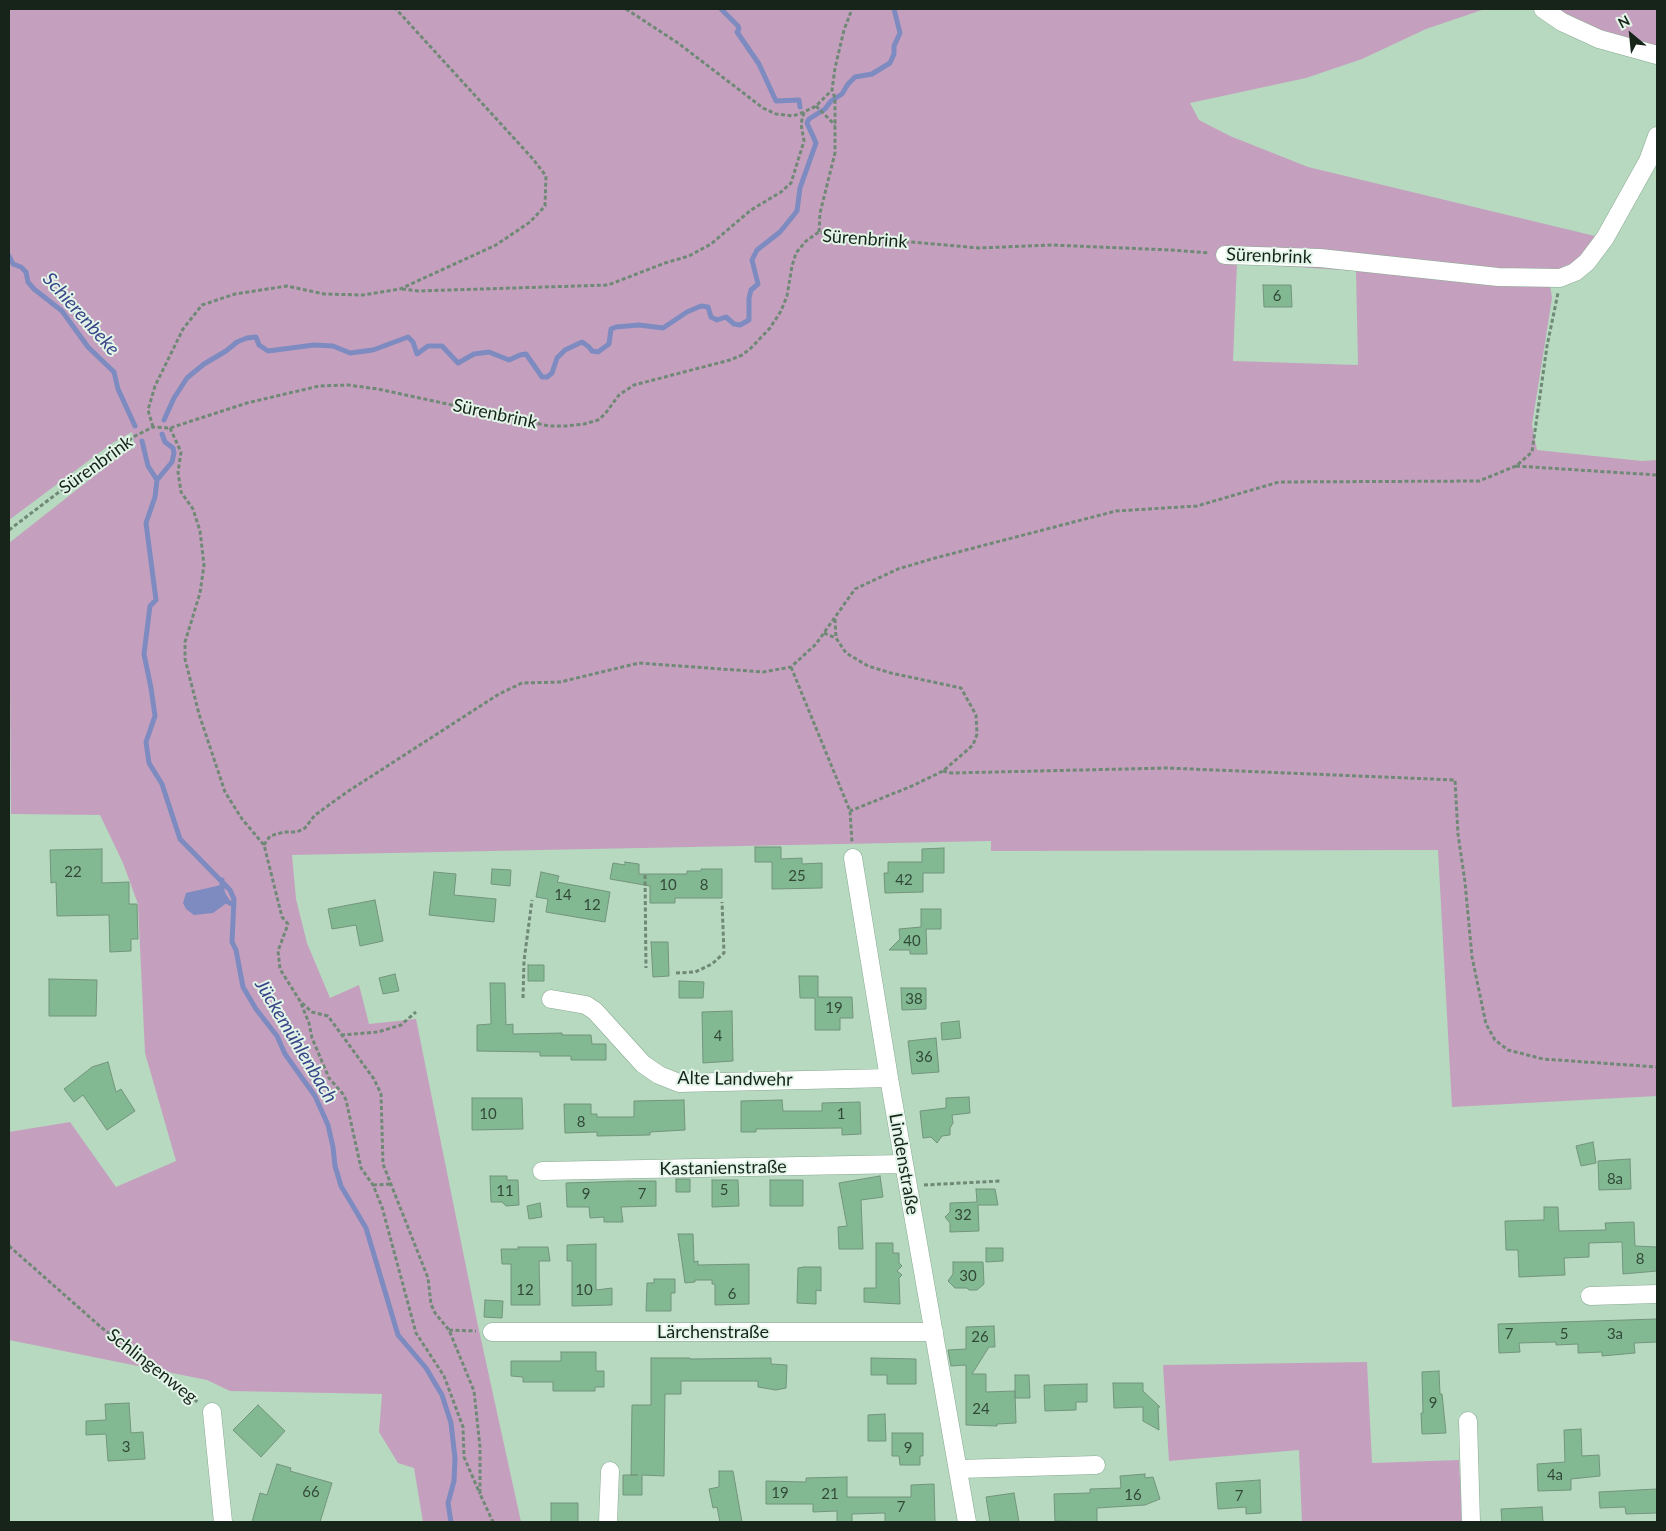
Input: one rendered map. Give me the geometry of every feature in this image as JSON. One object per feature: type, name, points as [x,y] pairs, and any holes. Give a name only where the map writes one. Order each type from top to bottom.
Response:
[{"type":"street","points":[[1543,9],[1562,22],[1599,39],[1657,55]]},
{"type":"street","name":"Sürenbrink","points":[[1225,255],[1320,258],[1498,277],[1560,278],[1575,272],[1587,262],[1605,238],[1648,162],[1657,136]]},
{"type":"street","name":"Lindenstraße","points":[[853,858],[889,1078],[967,1522]]},
{"type":"street","name":"Alte Landwehr","points":[[551,999],[586,1005],[595,1011],[643,1064],[659,1075],[679,1083],[889,1078]]},
{"type":"street","name":"Kastanienstraße","points":[[542,1171],[904,1164]]},
{"type":"street","points":[[1590,1296],[1657,1294]]},
{"type":"street","name":"Lärchenstraße","points":[[492,1332],[934,1332]]},
{"type":"street","name":"Schlingenweg","points":[[212,1412],[223,1522]]},
{"type":"street","points":[[1468,1420],[1471,1522]]},
{"type":"street","points":[[959,1469],[1096,1465]]},
{"type":"street","points":[[608,1522],[610,1471]]},
{"type":"path","points":[[153,427],[148,410],[155,386],[183,328],[202,305],[235,294],[287,286],[324,294],[363,295],[400,289],[496,245],[530,222],[545,206],[546,176],[534,159],[396,9]]},
{"type":"path","points":[[626,9],[678,43],[763,108],[776,114],[792,116],[804,112],[816,106],[832,90]]},
{"type":"path","points":[[819,232],[820,213],[835,153],[835,98],[832,90],[835,68],[844,30],[852,9]]},
{"type":"path","points":[[816,106],[835,125]]},
{"type":"path","points":[[400,289],[418,291],[608,285],[689,256],[711,244],[751,210],[781,192],[791,183],[804,142],[801,124],[804,112]]},
{"type":"path","name":"Sürenbrink","points":[[9,530],[109,454],[135,436],[153,427],[170,428],[246,403],[319,386],[348,385],[378,389],[549,426],[584,424],[598,420],[605,414],[619,395],[634,384],[730,360],[742,355],[751,348],[770,328],[781,311],[788,296],[792,266],[796,253],[806,241],[819,232],[833,235],[979,248],[1051,245],[1171,250],[1225,255]]},
{"type":"path","points":[[264,845],[270,836],[284,832],[297,832],[305,828],[315,815],[347,792],[499,694],[522,683],[560,682],[639,664],[763,672],[791,667],[816,644],[855,590],[898,569],[1116,511],[1197,506],[1279,482],[1478,481],[1516,466],[1532,452],[1547,346],[1555,314],[1560,278]]},
{"type":"path","points":[[170,428],[181,452],[178,472],[181,492],[192,509],[197,524],[204,565],[200,593],[185,642],[185,659],[199,714],[225,792],[242,819],[264,845],[282,917],[288,924],[278,951],[280,969],[300,1000],[309,1023],[312,1038],[329,1078],[346,1100],[361,1168],[373,1185],[382,1207],[416,1333],[444,1376],[463,1427],[464,1457],[493,1522]]},
{"type":"path","points":[[1516,466],[1657,475]]},
{"type":"path","points":[[835,618],[836,638],[846,653],[868,666],[891,673],[961,688],[976,715],[976,734],[973,744],[943,771],[912,786],[850,811]]},
{"type":"path","points":[[824,633],[836,638]]},
{"type":"path","points":[[791,667],[850,811],[853,858]]},
{"type":"path","points":[[943,771],[951,773],[1167,768],[1455,780],[1458,834],[1465,882],[1472,957],[1486,1024],[1495,1040],[1508,1050],[1543,1059],[1657,1067]]},
{"type":"path","points":[[645,875],[646,968]]},
{"type":"path","points":[[524,998],[524,961],[532,900]]},
{"type":"path","points":[[676,973],[695,972],[712,964],[724,954],[722,902]]},
{"type":"path","points":[[300,1000],[312,1012],[328,1016],[374,1079],[381,1094],[383,1164],[428,1278],[431,1304],[435,1313],[449,1330],[474,1391],[480,1447],[480,1494]]},
{"type":"path","points":[[341,1035],[378,1032],[401,1025],[416,1012]]},
{"type":"path","points":[[908,1186],[1000,1181]]},
{"type":"path","points":[[373,1185],[391,1184]]},
{"type":"path","name":"Schlingenweg","points":[[9,1246],[102,1328],[212,1412]]},
{"type":"path","points":[[449,1330],[492,1332]]},
{"type":"shaded area","points":[[9,9],[1485,9],[1426,29],[1362,59],[1306,78],[1190,103],[1199,120],[1230,136],[1308,167],[1599,237],[1585,257],[1565,271],[1548,271],[1552,298],[1532,425],[1537,450],[1642,461],[1657,460],[1657,1096],[1452,1107],[1438,850],[991,851],[991,841],[292,855],[296,899],[307,943],[330,998],[359,985],[369,1024],[416,1019],[477,1321],[521,1522],[423,1522],[414,1468],[398,1463],[379,1432],[382,1394],[230,1391],[207,1380],[9,1340],[9,1132],[70,1122],[116,1187],[176,1161],[145,1053],[138,904],[123,863],[100,815],[11,814],[9,543],[126,451],[135,448],[132,432],[111,444],[9,520]],"holes":[[[1237,263],[1356,271],[1358,365],[1233,361]]]},
{"type":"shaded area","points":[[1553,9],[1657,9],[1657,48],[1602,34]]},
{"type":"shaded area","points":[[1367,1362],[1372,1463],[1459,1460],[1462,1522],[1302,1522],[1299,1450],[1169,1461],[1163,1365]]},
{"type":"water","points":[[221,885],[228,902],[213,913],[194,915],[186,909],[183,903],[186,893]]},
{"type":"building","points":[[1263,285],[1291,285],[1292,307],[1264,307]]},
{"type":"building","points":[[755,847],[781,847],[781,859],[802,858],[802,864],[822,863],[822,888],[772,889],[772,862],[755,862]]},
{"type":"building","points":[[944,848],[944,873],[923,873],[923,892],[885,893],[884,873],[888,873],[888,862],[922,862],[922,849]]},
{"type":"building","points":[[102,849],[102,883],[129,882],[129,904],[137,904],[138,939],[131,939],[131,951],[110,952],[109,915],[57,916],[56,882],[51,883],[50,850]]},
{"type":"building","points":[[625,862],[639,864],[639,874],[687,874],[687,871],[701,871],[701,869],[722,869],[722,898],[675,898],[675,903],[650,903],[650,886],[610,879],[613,863],[625,865]]},
{"type":"building","points":[[492,869],[511,870],[510,886],[491,884]]},
{"type":"building","points":[[434,872],[456,874],[454,895],[496,899],[494,922],[429,915]]},
{"type":"building","points":[[541,872],[559,876],[557,882],[610,892],[605,922],[546,912],[548,899],[536,897]]},
{"type":"building","points":[[375,900],[383,941],[360,946],[356,925],[332,929],[328,909]]},
{"type":"building","points":[[921,909],[941,909],[941,929],[926,929],[927,954],[910,954],[910,950],[889,950],[900,939],[899,929],[921,927]]},
{"type":"building","points":[[651,942],[668,942],[669,976],[653,977]]},
{"type":"building","points":[[528,965],[544,965],[544,981],[528,981]]},
{"type":"building","points":[[395,974],[399,991],[383,994],[379,978]]},
{"type":"building","points":[[799,976],[818,976],[818,997],[852,997],[853,1018],[840,1018],[840,1030],[815,1030],[815,998],[800,998]]},
{"type":"building","points":[[49,979],[97,980],[96,1016],[49,1016]]},
{"type":"building","points":[[679,981],[704,982],[703,998],[679,998]]},
{"type":"building","points":[[490,983],[505,983],[506,1025],[513,1024],[513,1034],[562,1033],[562,1035],[591,1035],[592,1044],[606,1044],[606,1060],[571,1060],[571,1056],[540,1056],[540,1052],[477,1051],[477,1025],[491,1024]]},
{"type":"building","points":[[901,988],[926,988],[926,1009],[902,1010]]},
{"type":"building","points":[[732,1011],[733,1061],[703,1063],[702,1012]]},
{"type":"building","points":[[959,1021],[961,1038],[942,1040],[941,1023]]},
{"type":"building","points":[[936,1038],[939,1072],[912,1074],[908,1041]]},
{"type":"building","points":[[108,1062],[116,1092],[121,1089],[135,1111],[107,1130],[83,1095],[74,1102],[64,1089],[92,1067]]},
{"type":"building","points":[[969,1097],[970,1113],[952,1115],[953,1123],[950,1128],[950,1135],[942,1136],[937,1143],[931,1137],[923,1138],[920,1111],[946,1108],[946,1098]]},
{"type":"building","points":[[472,1098],[522,1098],[523,1129],[472,1130]]},
{"type":"building","points":[[684,1100],[685,1130],[650,1132],[650,1135],[597,1136],[597,1132],[565,1133],[564,1104],[591,1104],[591,1114],[597,1114],[597,1117],[634,1117],[634,1101]]},
{"type":"building","points":[[782,1100],[783,1111],[822,1111],[822,1103],[860,1102],[861,1134],[842,1135],[842,1128],[756,1129],[756,1132],[741,1132],[741,1101]]},
{"type":"building","points":[[1593,1142],[1596,1163],[1581,1166],[1576,1146]]},
{"type":"building","points":[[1630,1159],[1631,1189],[1599,1190],[1598,1161]]},
{"type":"building","points":[[490,1176],[507,1176],[507,1180],[518,1180],[519,1205],[506,1206],[502,1202],[491,1202]]},
{"type":"building","points":[[880,1176],[883,1197],[861,1200],[863,1249],[839,1249],[838,1227],[847,1226],[839,1183]]},
{"type":"building","points":[[676,1179],[690,1179],[690,1192],[676,1192]]},
{"type":"building","points":[[712,1180],[738,1180],[739,1206],[712,1207]]},
{"type":"building","points":[[770,1180],[803,1180],[803,1206],[770,1206]]},
{"type":"building","points":[[656,1181],[656,1206],[621,1207],[623,1222],[604,1222],[604,1217],[590,1218],[589,1207],[567,1207],[566,1183]]},
{"type":"building","points":[[976,1189],[995,1189],[998,1205],[978,1205],[979,1231],[950,1232],[950,1223],[945,1217],[950,1212],[950,1203],[977,1202]]},
{"type":"building","points":[[540,1203],[542,1217],[529,1219],[527,1206]]},
{"type":"building","points":[[1544,1207],[1558,1207],[1559,1231],[1606,1230],[1605,1223],[1634,1222],[1635,1246],[1657,1247],[1657,1271],[1623,1274],[1622,1242],[1589,1243],[1589,1257],[1564,1258],[1565,1275],[1519,1277],[1518,1250],[1506,1250],[1505,1221],[1544,1220]]},
{"type":"building","points":[[678,1234],[693,1234],[694,1262],[698,1261],[698,1265],[749,1264],[749,1304],[715,1305],[715,1284],[712,1284],[712,1280],[695,1280],[695,1282],[685,1283]]},
{"type":"building","points":[[876,1243],[893,1243],[893,1253],[899,1253],[899,1263],[902,1266],[897,1271],[902,1275],[899,1278],[900,1304],[864,1302],[864,1288],[876,1288]]},
{"type":"building","points":[[596,1244],[596,1290],[612,1288],[612,1305],[572,1306],[572,1261],[567,1261],[567,1245]]},
{"type":"building","points":[[518,1247],[548,1247],[550,1261],[539,1261],[540,1305],[511,1305],[511,1264],[502,1264],[501,1249],[519,1249]]},
{"type":"building","points":[[986,1248],[1003,1248],[1003,1261],[986,1262]]},
{"type":"building","points":[[953,1262],[983,1262],[984,1284],[977,1290],[955,1288],[948,1281],[953,1274]]},
{"type":"building","points":[[821,1267],[821,1291],[816,1290],[816,1304],[797,1303],[798,1268]]},
{"type":"building","points":[[654,1279],[675,1279],[675,1293],[671,1293],[671,1311],[646,1311],[647,1283],[654,1283]]},
{"type":"building","points":[[485,1300],[503,1301],[502,1318],[484,1317]]},
{"type":"building","points":[[1657,1319],[1657,1342],[1634,1343],[1635,1353],[1602,1356],[1602,1352],[1578,1353],[1578,1344],[1556,1345],[1556,1342],[1519,1343],[1520,1352],[1499,1353],[1498,1324]]},
{"type":"building","points":[[994,1326],[995,1347],[989,1347],[972,1374],[986,1374],[986,1392],[1015,1391],[1016,1423],[997,1424],[997,1426],[966,1425],[966,1365],[951,1366],[948,1350],[966,1349],[966,1327]]},
{"type":"building","points":[[561,1352],[596,1352],[596,1371],[604,1371],[604,1387],[595,1387],[595,1391],[553,1391],[553,1382],[523,1382],[523,1377],[511,1376],[511,1361],[561,1361]]},
{"type":"building","points":[[651,1358],[771,1358],[771,1364],[787,1365],[786,1388],[776,1390],[758,1387],[758,1381],[681,1381],[681,1394],[665,1394],[664,1476],[642,1475],[642,1495],[623,1495],[623,1475],[631,1475],[632,1405],[651,1405]]},
{"type":"building","points":[[871,1358],[916,1359],[916,1384],[887,1384],[887,1375],[871,1375]]},
{"type":"building","points":[[1439,1371],[1440,1394],[1442,1394],[1446,1433],[1422,1434],[1422,1372]]},
{"type":"building","points":[[1015,1375],[1029,1375],[1030,1398],[1015,1398]]},
{"type":"building","points":[[1113,1383],[1143,1383],[1143,1391],[1160,1407],[1158,1407],[1159,1430],[1143,1421],[1143,1407],[1114,1408]]},
{"type":"building","points":[[1087,1384],[1087,1402],[1076,1402],[1076,1410],[1045,1411],[1044,1385]]},
{"type":"building","points":[[129,1403],[131,1433],[143,1432],[145,1459],[108,1461],[106,1434],[86,1435],[86,1421],[106,1420],[105,1404]]},
{"type":"building","points":[[258,1405],[285,1431],[261,1457],[233,1430]]},
{"type":"building","points":[[885,1414],[886,1441],[868,1441],[868,1415]]},
{"type":"building","points":[[1581,1429],[1582,1456],[1599,1455],[1600,1476],[1571,1479],[1571,1490],[1538,1491],[1537,1464],[1565,1462],[1564,1430]]},
{"type":"building","points":[[892,1433],[923,1433],[923,1456],[920,1456],[920,1465],[900,1465],[899,1456],[892,1456]]},
{"type":"building","points":[[277,1464],[291,1468],[290,1471],[332,1483],[320,1522],[252,1522],[260,1493],[267,1495]]},
{"type":"building","points":[[719,1471],[733,1471],[742,1522],[720,1522],[717,1507],[713,1508],[709,1489],[719,1487]]},
{"type":"building","points":[[1145,1474],[1145,1478],[1153,1477],[1160,1499],[1145,1505],[1097,1508],[1097,1522],[1055,1521],[1054,1494],[1090,1493],[1090,1489],[1121,1488],[1120,1476]]},
{"type":"building","points":[[847,1477],[847,1497],[911,1497],[911,1485],[934,1484],[935,1522],[885,1522],[885,1513],[852,1514],[852,1522],[837,1522],[837,1511],[813,1512],[813,1504],[766,1504],[766,1481],[806,1482],[806,1478]]},
{"type":"building","points":[[1260,1480],[1261,1513],[1246,1514],[1246,1507],[1218,1509],[1216,1483]]},
{"type":"building","points":[[1657,1489],[1657,1513],[1626,1514],[1625,1507],[1600,1508],[1599,1492]]},
{"type":"building","points":[[1014,1493],[1019,1522],[990,1522],[986,1497]]},
{"type":"building","points":[[551,1503],[578,1503],[578,1522],[551,1522]]},
{"type":"building","points":[[1542,1507],[1543,1522],[1502,1522],[1501,1509]]},
{"type":"waterway","name":"Jückemühlenbach","points":[[721,9],[738,26],[737,32],[759,64],[776,101],[799,100],[800,107]]},
{"type":"waterway","name":"Jückemühlenbach","points":[[164,420],[174,398],[187,378],[204,364],[237,342],[247,338],[256,337],[259,345],[268,351],[314,345],[333,346],[350,353],[373,350],[408,337],[413,342],[417,354],[428,346],[442,346],[458,363],[474,354],[489,352],[509,360],[526,354],[542,377],[547,377],[552,373],[557,358],[565,350],[582,342],[592,351],[598,352],[609,344],[611,329],[616,327],[639,325],[663,328],[687,312],[701,306],[708,307],[711,317],[717,320],[726,317],[734,324],[740,325],[749,320],[749,298],[751,290],[758,284],[752,260],[757,250],[780,232],[797,211],[800,188],[816,143],[807,123],[809,119],[825,109],[831,101],[842,94],[855,77],[872,74],[890,63],[894,54],[894,46],[900,33],[894,9]]},
{"type":"waterway","name":"Schierenbeke","points":[[9,256],[13,264],[21,267],[26,272],[28,282],[34,289],[62,311],[88,347],[114,372],[118,389],[135,426]]},
{"type":"waterway","name":"Jückemühlenbach","points":[[162,434],[165,442],[173,448],[174,453],[172,462],[157,480],[155,497],[146,523],[156,600],[150,606],[144,654],[155,716],[146,742],[149,763],[162,784],[180,839],[230,890],[234,899],[232,942],[236,950],[243,987],[256,1009],[277,1036],[285,1054],[315,1096],[328,1125],[335,1166],[341,1186],[366,1228],[398,1335],[426,1368],[442,1395],[451,1423],[455,1458],[454,1481],[448,1503],[451,1522]]},
{"type":"waterway","name":"Schierenbeke","points":[[142,441],[148,466],[157,480]]},
{"type":"waterway","name":"Jückemühlenbach","points":[[222,880],[222,893],[228,902],[234,905]]}]
